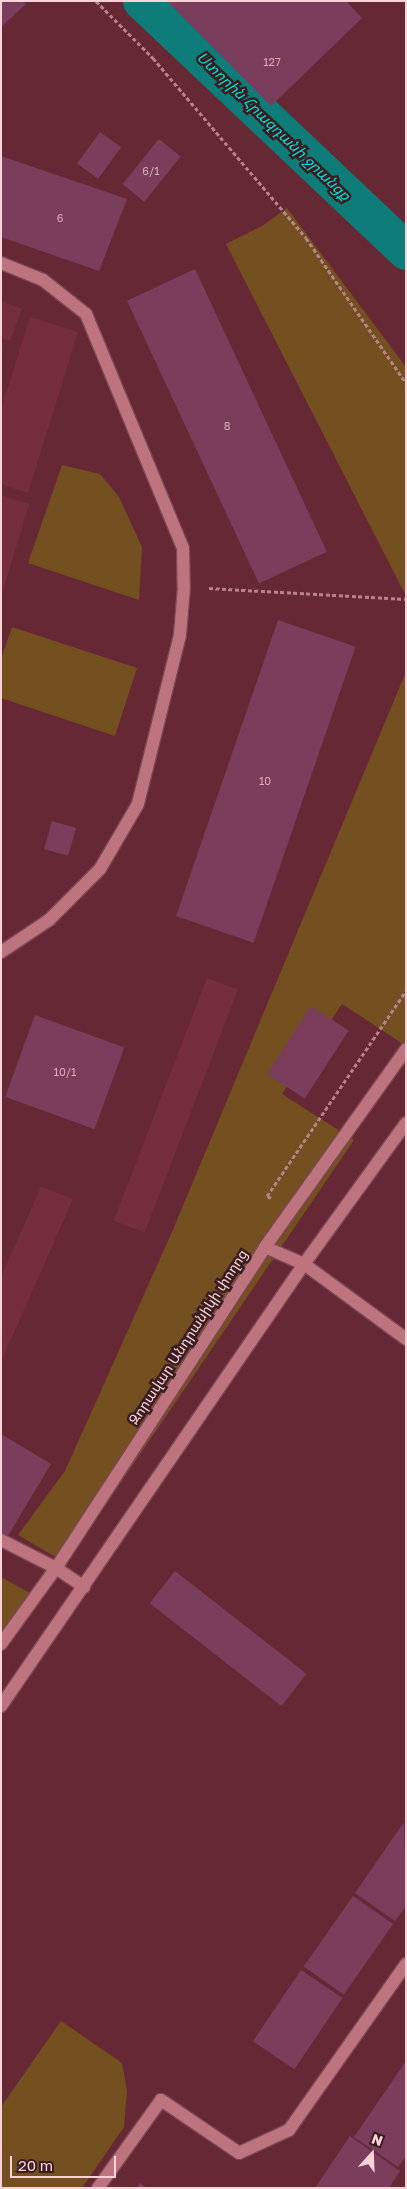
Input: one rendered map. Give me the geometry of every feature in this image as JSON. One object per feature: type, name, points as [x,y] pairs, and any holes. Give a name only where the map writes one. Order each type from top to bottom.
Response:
[{"type":"main road","points":[[1,263],[43,280],[86,314],[183,548],[184,587],[180,635],[138,804],[100,869],[49,920],[1,952]]},
{"type":"main road","name":"Զորավար Անդրանիկի փողոց","points":[[1,1644],[56,1568],[265,1247],[406,1050]]},
{"type":"main road","points":[[1,1706],[304,1264],[406,1123]]},
{"type":"main road","points":[[265,1247],[304,1264],[406,1340]]},
{"type":"main road","points":[[1,1540],[56,1568],[84,1587]]},
{"type":"main road","points":[[98,2188],[161,2100],[239,2153],[289,2130],[406,1964]]},
{"type":"path","points":[[96,1],[153,58],[306,238],[406,383]]},
{"type":"path","points":[[184,587],[406,599]]},
{"type":"path","points":[[291,1210],[267,1196],[406,991]]},
{"type":"shaded area","points":[[287,208],[406,367],[406,596],[226,244],[262,226]]},
{"type":"shaded area","points":[[1,301],[22,309],[10,341],[1,338]]},
{"type":"shaded area","points":[[30,317],[78,332],[28,493],[1,484],[1,410]]},
{"type":"shaded area","points":[[62,465],[100,474],[119,497],[142,547],[139,600],[28,563]]},
{"type":"shaded area","points":[[1,495],[29,504],[1,597]]},
{"type":"shaded area","points":[[12,627],[137,668],[115,736],[1,698],[1,659]]},
{"type":"shaded area","points":[[406,672],[406,1046],[342,1004],[282,1094],[354,1140],[66,1563],[18,1535],[65,1471],[172,1232]]},
{"type":"shaded area","points":[[207,978],[238,990],[145,1233],[114,1221]]},
{"type":"shaded area","points":[[41,1187],[73,1199],[1,1362],[1,1277]]},
{"type":"shaded area","points":[[1,1577],[37,1597],[1,1644]]},
{"type":"shaded area","points":[[61,2021],[122,2063],[127,2091],[124,2127],[82,2188],[1,2188],[1,2107]]},
{"type":"building","points":[[1,1],[23,1],[26,4],[1,27]]},
{"type":"building","points":[[167,1],[346,1],[362,18],[271,106]]},
{"type":"building","points":[[100,132],[121,147],[98,179],[77,164]]},
{"type":"building","points":[[159,139],[181,157],[144,202],[122,184]]},
{"type":"building","points":[[1,156],[127,199],[99,271],[1,237]]},
{"type":"building","points":[[195,269],[327,552],[259,583],[127,301]]},
{"type":"building","points":[[278,620],[356,647],[254,943],[176,916]]},
{"type":"building","points":[[52,821],[76,828],[68,856],[44,849]]},
{"type":"building","points":[[311,1006],[349,1031],[305,1098],[267,1074]]},
{"type":"building","points":[[35,1015],[124,1047],[95,1129],[5,1097]]},
{"type":"building","points":[[1,1434],[51,1464],[6,1539],[1,1536]]},
{"type":"building","points":[[175,1571],[307,1674],[281,1706],[150,1603]]},
{"type":"building","points":[[404,1822],[406,1906],[395,1921],[355,1893]]},
{"type":"building","points":[[353,1896],[393,1924],[344,1995],[304,1966]]},
{"type":"building","points":[[301,1970],[342,1998],[294,2069],[253,2041]]},
{"type":"building","points":[[406,2061],[406,2156],[398,2167],[354,2137]]},
{"type":"building","points":[[350,2136],[400,2171],[389,2188],[315,2188]]},
{"type":"building","points":[[140,2183],[147,2188],[137,2188]]},
{"type":"waterway","name":"Ստորին Հրազդանի ջրանցք","points":[[142,1],[406,251]]}]
